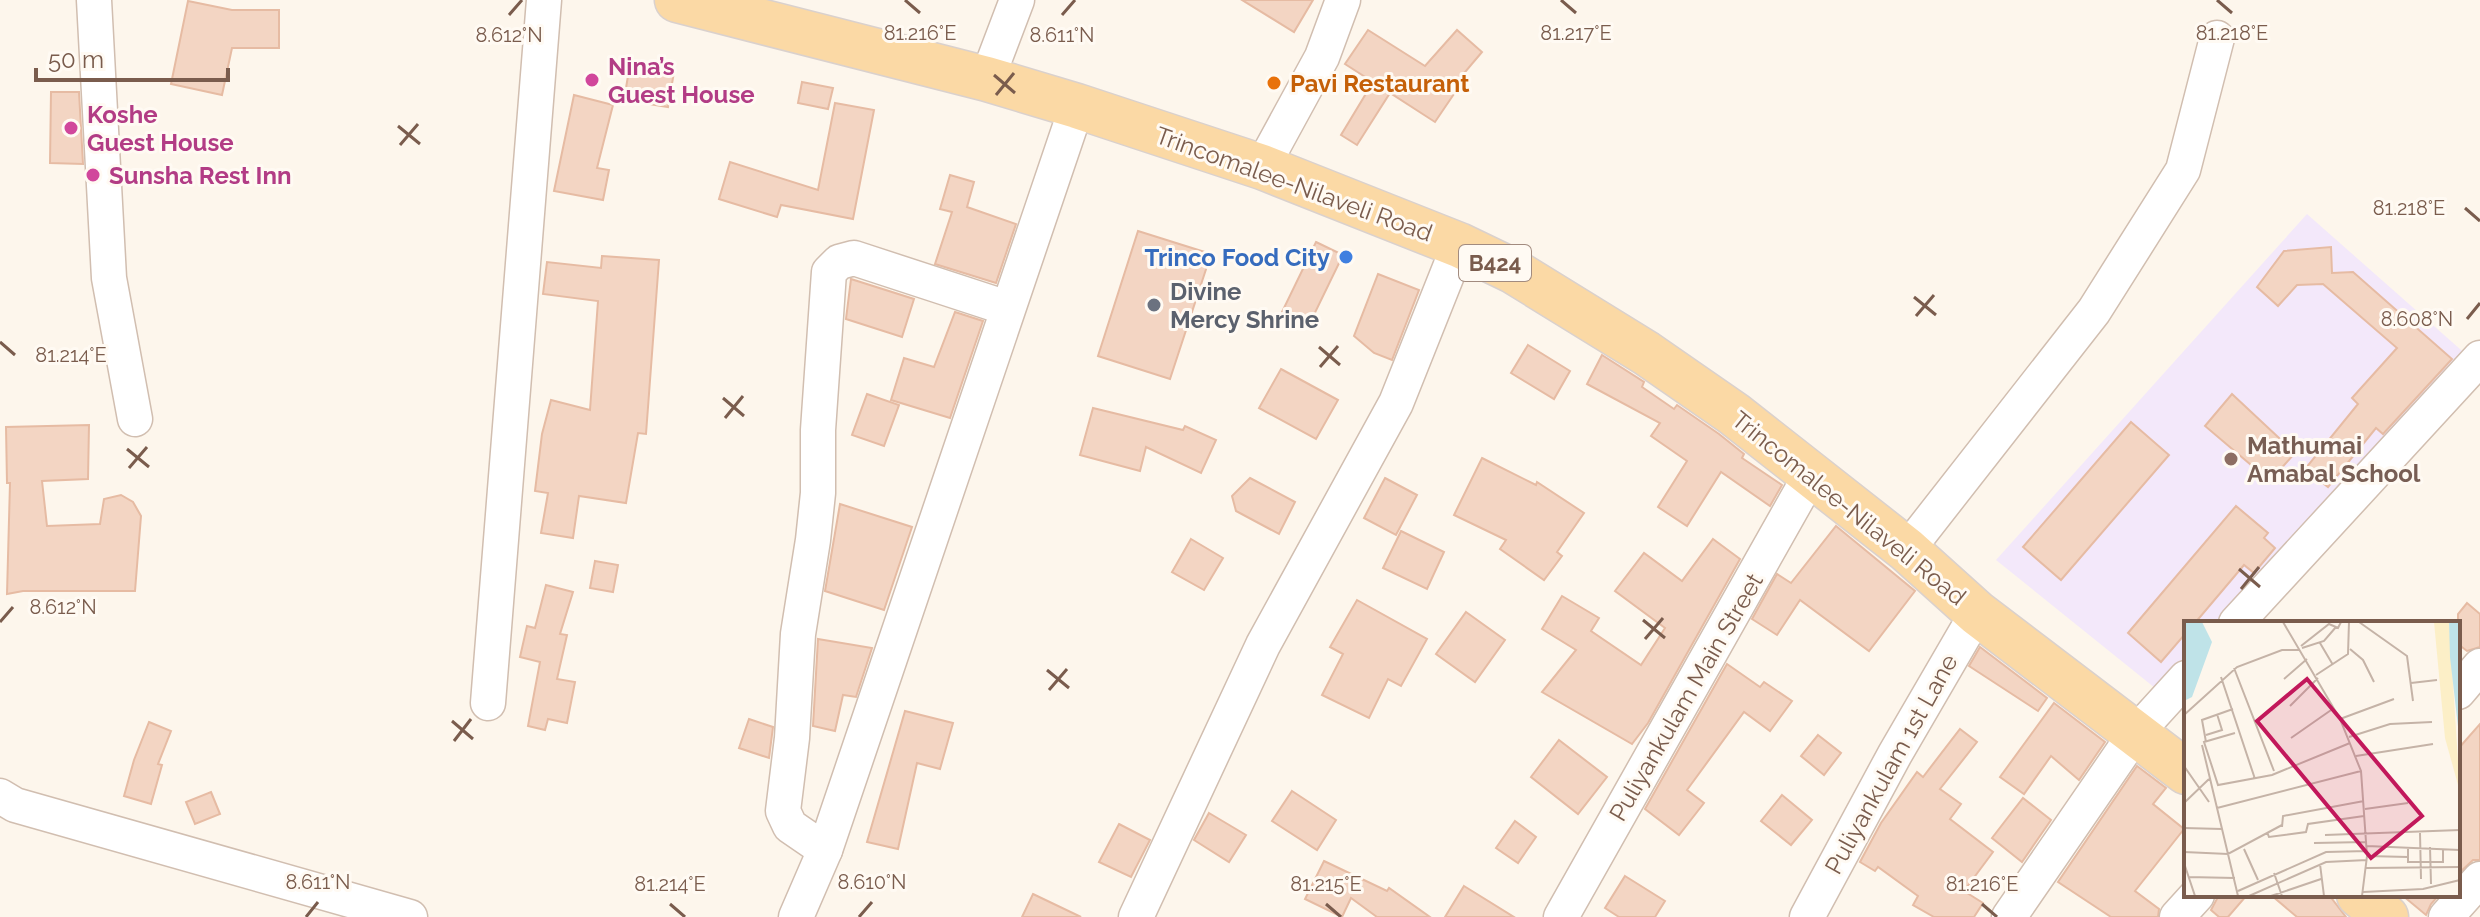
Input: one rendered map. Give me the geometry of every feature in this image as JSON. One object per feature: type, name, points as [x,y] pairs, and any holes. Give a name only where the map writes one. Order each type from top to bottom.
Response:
[{"type":"main road","name":"Trincomalee-Nilaveli Road","points":[[704,3],[987,79],[1262,167],[1459,245],[1513,271],[1646,353],[1734,414],[1907,550],[1977,613],[2184,771]]},
{"type":"street","points":[[94,0],[109,278],[135,419]]},
{"type":"street","points":[[488,703],[544,0]]},
{"type":"street","points":[[987,79],[1017,0]]},
{"type":"street","points":[[1262,167],[1322,57],[1343,0]]},
{"type":"street","points":[[1907,550],[2094,311],[2183,170],[2217,38]]},
{"type":"street","points":[[796,917],[825,850],[1077,106]]},
{"type":"street","points":[[1136,917],[1263,645],[1396,403],[1459,245]]},
{"type":"street","points":[[825,850],[790,826],[783,811],[792,738],[798,634],[818,493],[818,430],[829,272],[839,262],[854,258],[1007,308]]},
{"type":"street","points":[[2238,621],[2480,358]]},
{"type":"street","name":"Puliyankulam Main Street","points":[[1561,917],[1810,476]]},
{"type":"street","name":"Puliyankulam 1st Lane","points":[[1807,917],[1895,754],[1977,613]]},
{"type":"street","points":[[2460,690],[2480,666]]},
{"type":"street","points":[[2009,917],[2135,734],[2184,680]]},
{"type":"street","points":[[0,796],[15,805],[410,917]]},
{"type":"street","points":[[2446,917],[2480,879]]},
{"type":"street","points":[[2177,917],[2195,897]]},
{"type":"shaded area","name":"Mathumai Amabal School","points":[[2307,214],[2469,357],[2226,621],[2184,621],[2184,666],[2160,692],[1996,560]]},
{"type":"building","points":[[1242,0],[1313,0],[1294,32]]},
{"type":"building","points":[[188,1],[232,10],[279,10],[279,48],[232,48],[222,95],[171,84]]},
{"type":"building","points":[[1368,30],[1425,66],[1457,30],[1482,52],[1454,85],[1458,88],[1435,122],[1390,93],[1357,145],[1341,135],[1373,82],[1345,64]]},
{"type":"building","points":[[630,64],[674,72],[668,107],[624,100]]},
{"type":"building","points":[[802,82],[833,88],[828,109],[798,103]]},
{"type":"building","name":"Koshe Guest House","points":[[51,92],[79,92],[83,164],[50,163]]},
{"type":"building","points":[[574,95],[613,105],[597,168],[609,170],[603,200],[554,191]]},
{"type":"building","points":[[835,103],[874,110],[853,219],[781,205],[777,217],[719,199],[730,162],[818,190]]},
{"type":"building","points":[[950,175],[974,182],[967,207],[1016,224],[996,283],[935,264],[952,212],[940,209]]},
{"type":"building","name":"Divine Mercy Shrine","points":[[1138,231],[1211,254],[1170,379],[1098,356]]},
{"type":"building","points":[[1316,242],[1343,255],[1309,325],[1282,312]]},
{"type":"building","points":[[2331,247],[2332,273],[2353,272],[2452,359],[2383,434],[2376,428],[2328,487],[2305,469],[2358,404],[2352,398],[2397,348],[2323,284],[2297,285],[2278,306],[2257,287],[2284,251]]},
{"type":"building","points":[[602,256],[659,260],[646,434],[638,433],[626,503],[579,496],[573,538],[541,533],[548,493],[535,491],[542,434],[551,400],[590,410],[598,301],[543,294],[547,262],[601,268]]},
{"type":"building","points":[[1378,274],[1419,290],[1392,360],[1374,353],[1354,336]]},
{"type":"building","points":[[851,279],[914,299],[902,337],[846,319]]},
{"type":"building","points":[[955,312],[983,321],[950,418],[891,400],[904,358],[934,367]]},
{"type":"building","points":[[1528,345],[1570,371],[1554,399],[1511,373]]},
{"type":"building","points":[[1602,355],[1644,382],[1642,387],[1674,409],[1677,405],[1719,434],[1744,454],[1742,458],[1782,485],[1770,506],[1721,472],[1687,526],[1658,507],[1687,461],[1651,436],[1660,423],[1587,384]]},
{"type":"building","points":[[1281,369],[1338,400],[1316,439],[1259,408]]},
{"type":"building","points":[[867,394],[899,405],[884,446],[852,435]]},
{"type":"building","points":[[2232,394],[2295,453],[2270,481],[2205,426]]},
{"type":"building","points":[[1093,408],[1183,430],[1185,426],[1216,440],[1201,473],[1146,447],[1140,471],[1080,455]]},
{"type":"building","points":[[2131,422],[2169,455],[2061,580],[2023,547]]},
{"type":"building","points":[[89,425],[88,479],[42,481],[47,526],[100,524],[104,499],[121,495],[133,502],[141,516],[135,591],[23,591],[7,594],[10,483],[7,483],[6,427]]},
{"type":"building","points":[[1482,458],[1536,485],[1537,482],[1584,513],[1557,552],[1562,556],[1544,580],[1500,549],[1506,540],[1454,515]]},
{"type":"building","points":[[1250,478],[1295,502],[1279,534],[1236,511],[1232,496]]},
{"type":"building","points":[[1385,478],[1417,495],[1396,535],[1364,518]]},
{"type":"building","points":[[840,504],[912,527],[884,610],[825,591]]},
{"type":"building","points":[[2236,506],[2268,533],[2264,538],[2275,548],[2254,573],[2244,565],[2197,621],[2184,621],[2184,635],[2161,662],[2128,633]]},
{"type":"building","points":[[1836,526],[1915,591],[1869,651],[1800,600],[1777,635],[1752,619],[1777,574],[1791,583]]},
{"type":"building","points":[[1401,531],[1444,552],[1427,589],[1383,568]]},
{"type":"building","points":[[1191,539],[1223,558],[1204,590],[1172,572]]},
{"type":"building","points":[[1713,539],[1740,559],[1648,723],[1632,744],[1542,692],[1576,650],[1542,629],[1562,596],[1599,618],[1591,631],[1641,665],[1665,628],[1615,591],[1644,553],[1682,581]]},
{"type":"building","points":[[595,561],[618,565],[613,592],[590,588]]},
{"type":"building","points":[[546,585],[573,592],[560,634],[567,635],[557,679],[575,682],[567,723],[548,719],[545,730],[528,726],[540,662],[520,657],[527,626],[535,628]]},
{"type":"building","points":[[1357,600],[1427,639],[1401,686],[1388,679],[1369,718],[1322,695],[1343,654],[1330,647]]},
{"type":"building","points":[[2467,603],[2480,614],[2480,647],[2467,651],[2460,646],[2458,614]]},
{"type":"building","points":[[1466,612],[1505,640],[1475,682],[1436,654]]},
{"type":"building","points":[[818,639],[872,648],[856,697],[843,695],[835,731],[813,726]]},
{"type":"building","points":[[1980,647],[2047,698],[2038,711],[1969,666]]},
{"type":"building","points":[[1727,664],[1760,687],[1764,682],[1792,701],[1770,731],[1744,712],[1687,790],[1704,803],[1679,835],[1645,809]]},
{"type":"building","points":[[2054,703],[2105,742],[2079,780],[2051,756],[2024,794],[2000,777]]},
{"type":"building","points":[[905,711],[953,723],[940,769],[917,763],[898,849],[867,842]]},
{"type":"building","points":[[749,719],[773,727],[769,758],[739,748]]},
{"type":"building","points":[[149,722],[171,731],[158,764],[162,765],[151,804],[124,796]]},
{"type":"building","points":[[2480,724],[2480,860],[2473,860],[2460,872],[2460,747]]},
{"type":"building","points":[[1960,729],[1977,742],[1940,789],[1961,804],[1950,819],[1993,852],[1964,891],[1983,903],[1974,917],[1934,917],[1913,905],[1918,896],[1878,867],[1875,871],[1860,862],[1881,823],[1917,772],[1923,777]]},
{"type":"building","points":[[1818,735],[1841,753],[1824,775],[1801,756]]},
{"type":"building","points":[[1559,740],[1607,777],[1578,814],[1531,777]]},
{"type":"building","points":[[2137,766],[2166,788],[2153,804],[2184,829],[2135,891],[2159,909],[2158,917],[2111,917],[2058,882]]},
{"type":"building","points":[[1292,791],[1336,820],[1317,850],[1272,821]]},
{"type":"building","points":[[211,792],[220,814],[195,824],[186,802]]},
{"type":"building","points":[[1782,795],[1812,820],[1791,845],[1761,821]]},
{"type":"building","points":[[2023,798],[2051,820],[2022,862],[1992,838]]},
{"type":"building","points":[[1209,813],[1246,835],[1229,862],[1194,840]]},
{"type":"building","points":[[1515,821],[1536,837],[1518,863],[1496,848]]},
{"type":"building","points":[[1119,824],[1150,840],[1131,877],[1099,862]]},
{"type":"building","points":[[1324,861],[1387,891],[1389,888],[1430,917],[1377,917],[1351,898],[1342,917],[1305,899]]},
{"type":"building","points":[[1625,876],[1665,901],[1655,917],[1619,917],[1605,908]]},
{"type":"building","points":[[1464,886],[1514,917],[1445,917]]},
{"type":"building","points":[[1033,894],[1081,917],[1022,917]]},
{"type":"building","points":[[2218,897],[2245,897],[2228,917],[2219,917],[2211,910]]},
{"type":"building","points":[[2273,897],[2331,897],[2346,917],[2297,917]]},
{"type":"building","points":[[2404,897],[2437,897],[2426,915]]},
{"type":"place","name":"Nina’s Guest House","points":[[592,80]]},
{"type":"place","name":"Pavi Restaurant","points":[[1274,83]]},
{"type":"place","name":"Koshe Guest House","points":[[71,128]]},
{"type":"place","name":"Sunsha Rest Inn","points":[[93,175]]},
{"type":"place","name":"Trinco Food City","points":[[1346,257]]},
{"type":"place","name":"Divine Mercy Shrine","points":[[1154,305]]},
{"type":"place","name":"Mathumai Amabal School","points":[[2231,459]]}]
